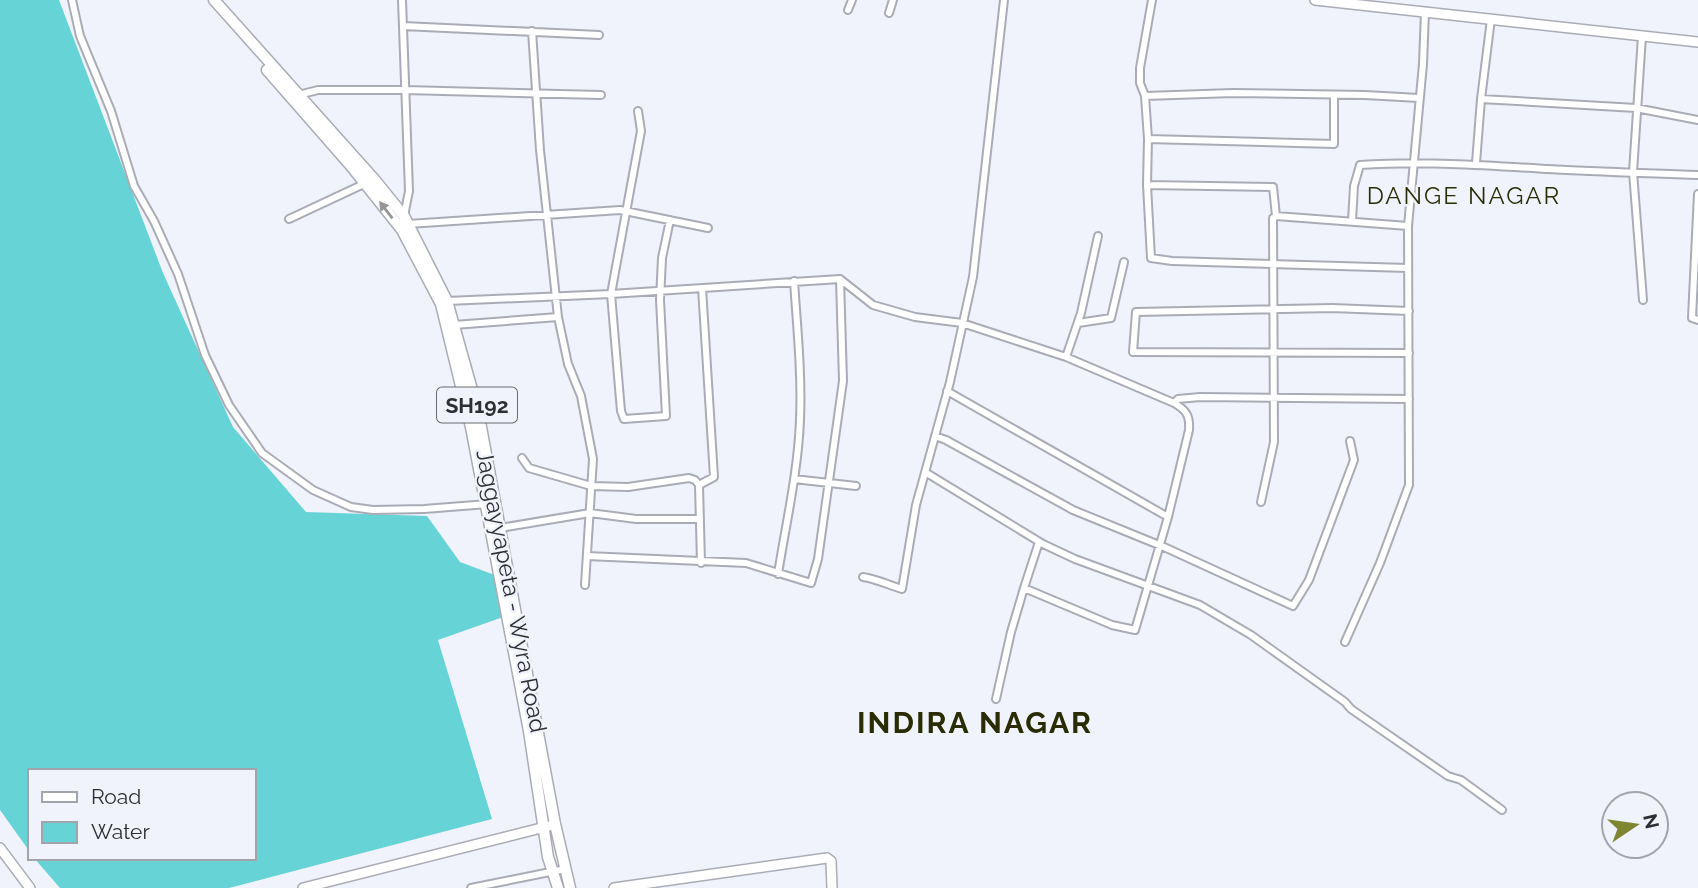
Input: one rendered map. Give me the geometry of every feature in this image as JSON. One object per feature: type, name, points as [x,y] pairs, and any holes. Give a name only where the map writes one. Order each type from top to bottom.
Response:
[{"type":"main road","name":"SH192","points":[[208,0],[370,182],[401,230],[441,304],[490,503],[544,827],[558,888]]},
{"type":"main road","name":"Jaggayyapeta - Wyra Road","points":[[214,0],[370,182],[406,220],[447,301],[478,411],[490,503],[500,528],[555,824],[570,888]]},
{"type":"main road","points":[[1315,0],[1403,5],[1425,12],[1698,42]]},
{"type":"main road","points":[[303,888],[555,824]]},
{"type":"main road","points":[[0,848],[30,888]]},
{"type":"main road","points":[[614,888],[828,858],[831,861],[832,888]]},
{"type":"street","points":[[72,0],[80,36],[111,111],[134,186],[154,221],[178,274],[205,355],[229,405],[262,453],[313,490],[351,507],[373,510],[424,509],[490,503]]},
{"type":"street","points":[[402,0],[409,191],[406,220],[626,211],[708,228]]},
{"type":"street","points":[[848,10],[852,0]]},
{"type":"street","points":[[889,13],[893,0]]},
{"type":"street","points":[[863,577],[875,578],[902,589],[916,505],[947,391],[973,277],[1004,0]]},
{"type":"street","points":[[1152,0],[1140,68],[1148,139],[1147,185],[1151,258],[1273,265],[1408,268]]},
{"type":"street","points":[[1345,642],[1380,563],[1409,485],[1408,226],[1425,12]]},
{"type":"street","points":[[1476,163],[1480,99],[1491,19]]},
{"type":"street","points":[[403,26],[599,35]]},
{"type":"street","points":[[531,31],[558,317],[568,364],[581,396],[593,459],[585,585]]},
{"type":"street","points":[[1642,36],[1633,172],[1643,300]]},
{"type":"street","points":[[298,95],[318,90],[601,95]]},
{"type":"street","points":[[1145,96],[1233,93],[1419,98]]},
{"type":"street","points":[[1148,139],[1334,144],[1335,95]]},
{"type":"street","points":[[1480,99],[1636,108],[1698,120]]},
{"type":"street","points":[[638,111],[642,131],[611,294],[624,419],[666,416],[660,291],[662,258],[670,220]]},
{"type":"street","points":[[1352,221],[1354,186],[1360,165],[1476,163],[1698,175]]},
{"type":"street","points":[[289,219],[370,182]]},
{"type":"street","points":[[1147,185],[1271,186],[1275,192],[1274,442],[1261,502]]},
{"type":"street","points":[[1698,194],[1692,318],[1698,320]]},
{"type":"street","points":[[1276,216],[1408,226]]},
{"type":"street","points":[[1066,357],[1078,323],[1098,236]]},
{"type":"street","points":[[1078,323],[1111,318],[1124,262]]},
{"type":"street","points":[[587,556],[746,563],[811,583],[818,559],[843,381],[840,279]]},
{"type":"street","points":[[447,301],[611,294],[840,279],[873,305],[915,317],[962,323],[1066,357],[1174,403],[1187,412],[1189,420],[1168,517],[1135,630],[1112,625],[1024,588]]},
{"type":"street","points":[[778,574],[794,479],[801,390],[794,281]]},
{"type":"street","points":[[699,485],[714,477],[702,288]]},
{"type":"street","points":[[1409,311],[1273,309],[1136,312],[1133,352],[1409,354]]},
{"type":"street","points":[[454,325],[558,317]]},
{"type":"street","points":[[947,391],[1168,517]]},
{"type":"street","points":[[1174,403],[1178,399],[1200,397],[1409,399]]},
{"type":"street","points":[[934,436],[946,440],[1073,510],[1158,544],[1293,606],[1308,580],[1354,460],[1350,441]]},
{"type":"street","points":[[522,458],[529,468],[592,486],[628,487],[689,478],[695,480],[699,485],[701,563]]},
{"type":"street","points":[[925,472],[1039,542],[1075,559],[1200,605],[1251,635],[1351,709],[1448,776],[1461,780],[1502,810]]},
{"type":"street","points":[[794,479],[856,486]]},
{"type":"street","points":[[500,528],[590,513],[636,519],[700,519]]},
{"type":"street","points":[[996,699],[1010,632],[1039,542]]},
{"type":"street","points":[[471,888],[565,869]]},
{"type":"water","points":[[0,0],[59,0],[163,273],[233,427],[306,512],[427,516],[460,562],[500,577],[506,616],[438,640],[492,819],[229,888],[60,888],[36,860],[256,860],[256,769],[28,769],[28,849],[0,810]]},
{"type":"district","name":"DANGE NAGAR","points":[[1464,195]]},
{"type":"district","name":"INDIRA NAGAR","points":[[975,722]]}]
